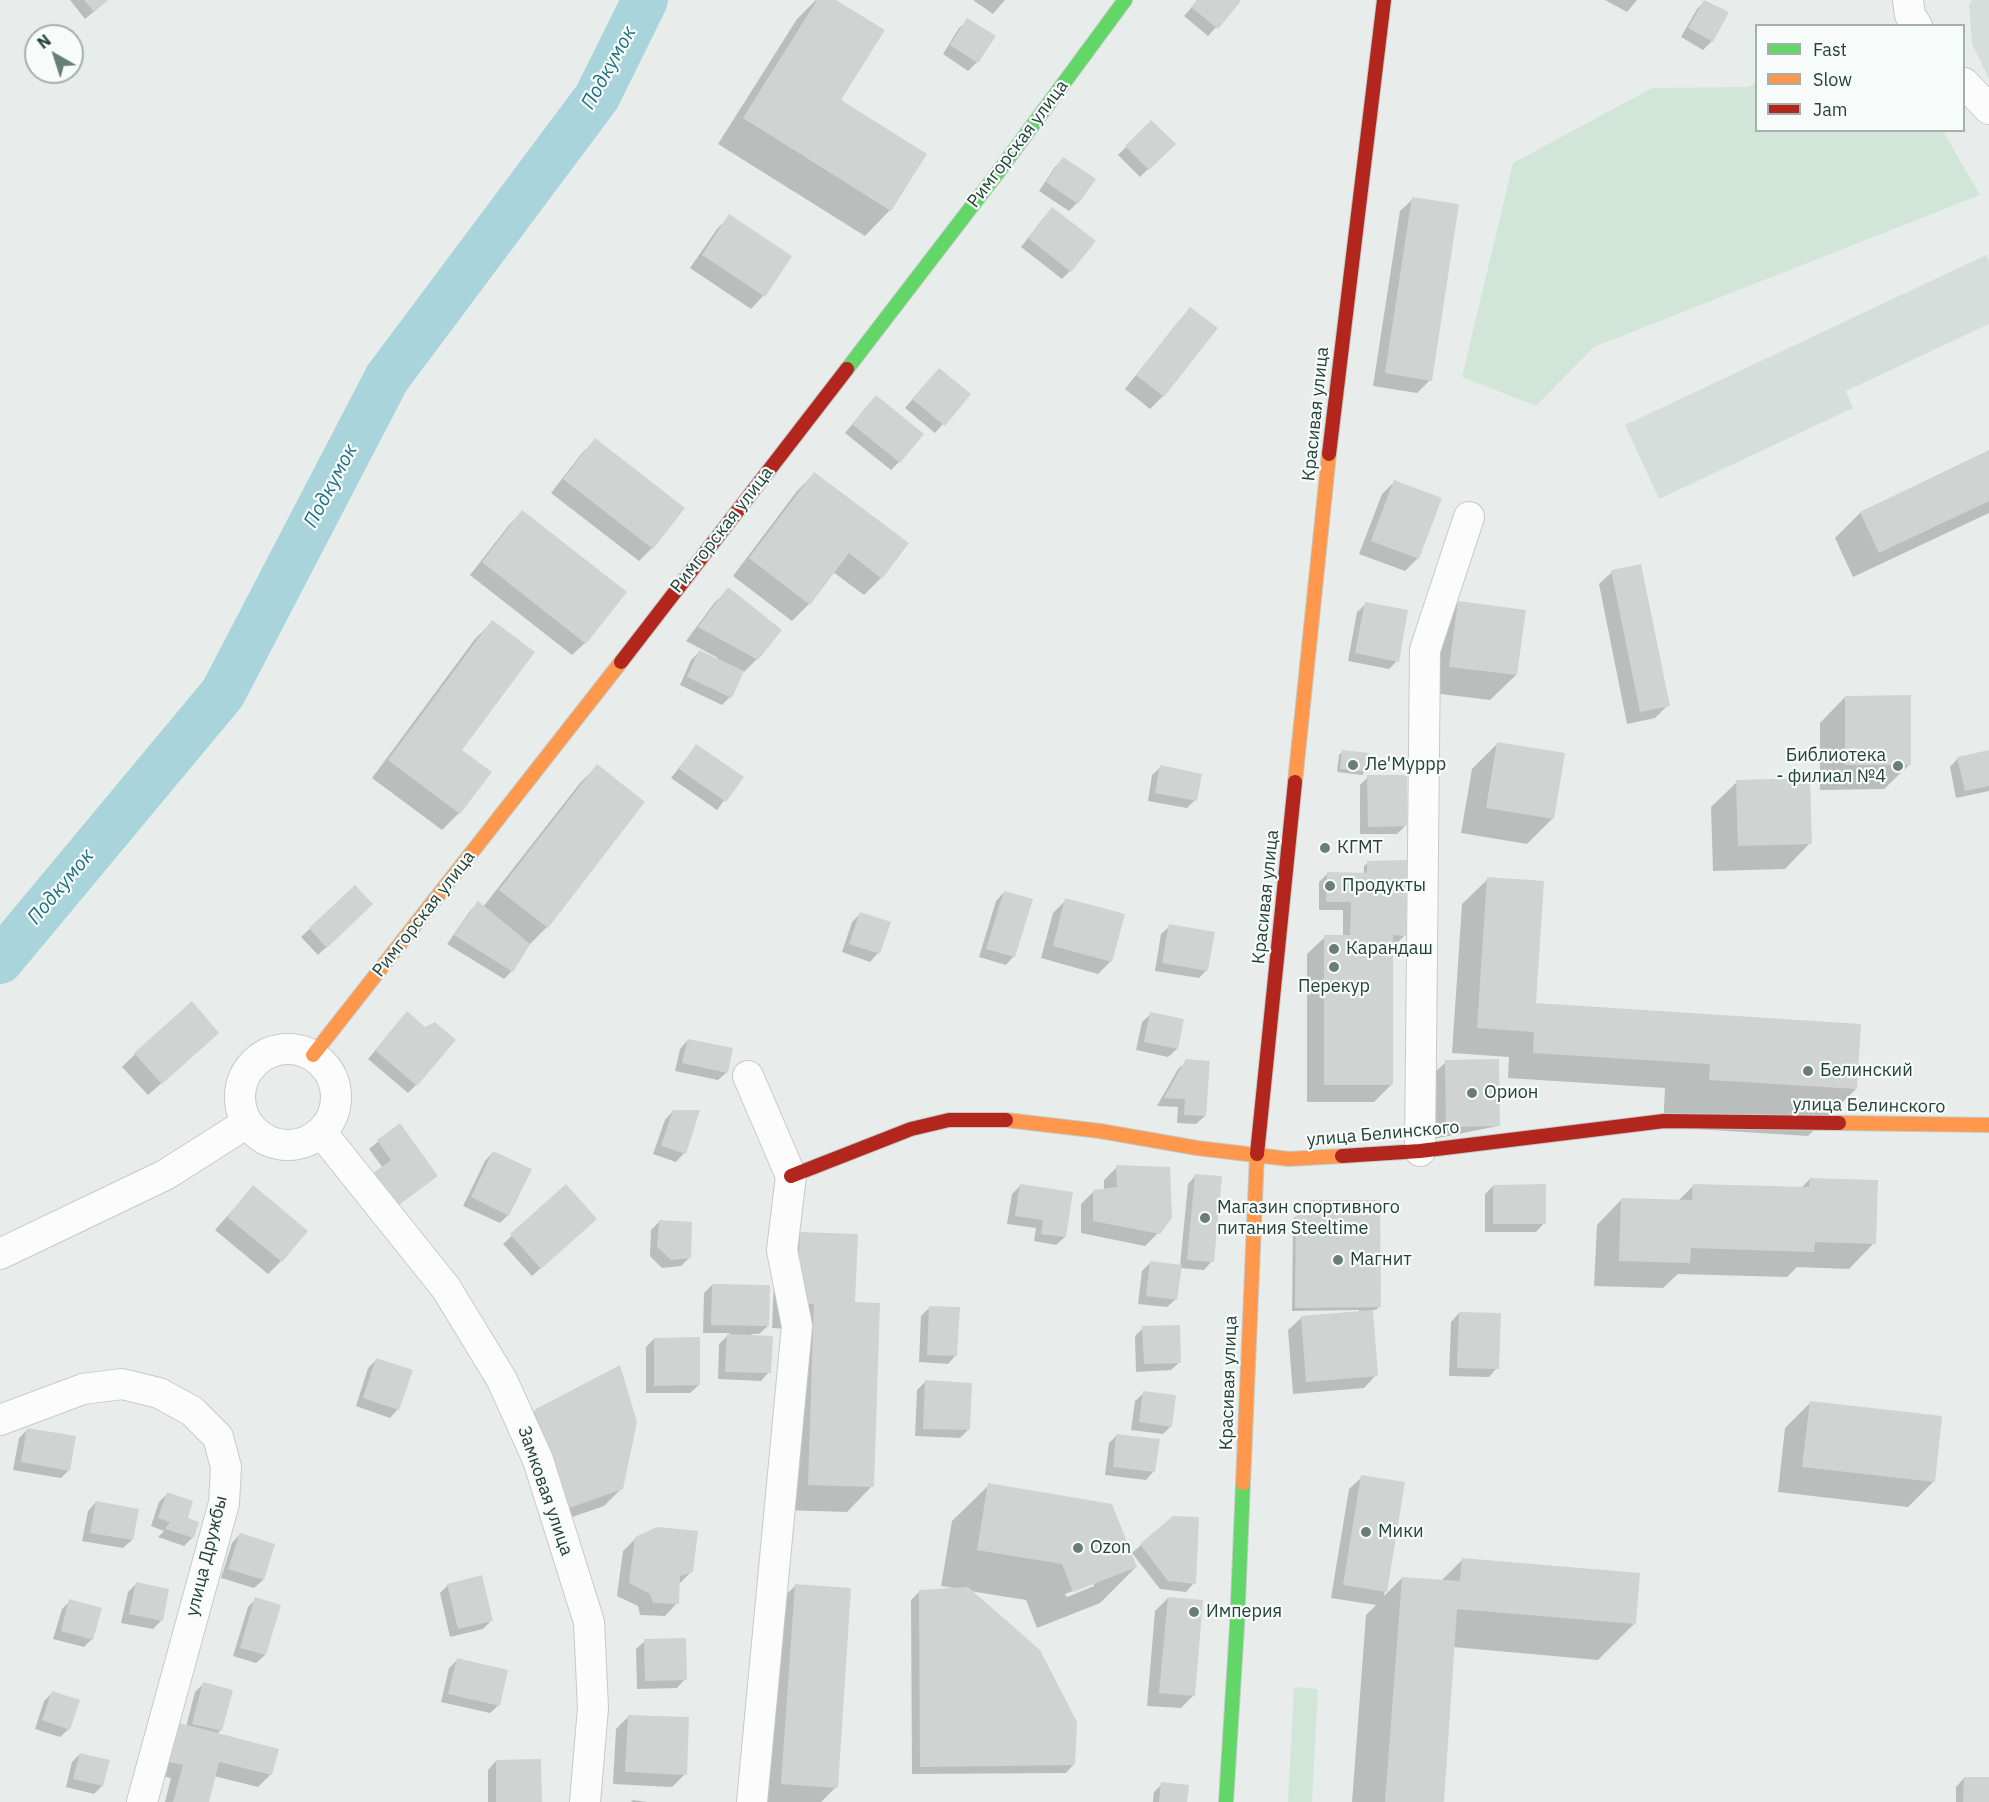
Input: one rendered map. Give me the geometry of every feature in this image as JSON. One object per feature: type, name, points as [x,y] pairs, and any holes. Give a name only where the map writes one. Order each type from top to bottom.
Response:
[{"type":"street","name":"Римгорская улица","points":[[313,1055],[605,683],[999,171],[1125,0]]},
{"type":"street","name":"Красивая улица","points":[[1226,1802],[1237,1614],[1257,1155],[1333,415],[1384,0]]},
{"type":"street","points":[[1908,0],[1910,15],[1916,24]]},
{"type":"street","points":[[1965,84],[1989,109]]},
{"type":"street","points":[[1420,1150],[1425,650],[1469,517]]},
{"type":"street","points":[[282,1049],[298,1049],[313,1055],[332,1077],[336,1092],[335,1106],[330,1120],[321,1132],[309,1140],[282,1145],[268,1141],[247,1123],[241,1108],[240,1092],[244,1077],[253,1063],[267,1054],[282,1049]]},
{"type":"street","points":[[748,1076],[791,1176],[782,1250],[797,1326],[752,1802]]},
{"type":"street","name":"улица Белинского","points":[[791,1176],[911,1129],[949,1120],[1014,1120],[1289,1159],[1420,1150],[1664,1121],[1989,1125]]},
{"type":"street","points":[[0,1254],[165,1175],[247,1123]]},
{"type":"street","name":"Замковая улица","points":[[321,1132],[446,1288],[502,1380],[538,1460],[589,1622],[593,1708],[585,1802]]},
{"type":"street","name":"улица Дружбы","points":[[0,1420],[83,1389],[122,1384],[159,1393],[192,1411],[218,1437],[226,1467],[224,1503],[142,1802]]},
{"type":"shaded area","points":[[1972,0],[1989,0],[1989,79],[1972,44],[1969,5]]},
{"type":"shaded area","points":[[1986,255],[1989,261],[1989,324],[1846,391],[1853,408],[1659,499],[1625,425]]},
{"type":"green space","points":[[1755,84],[1755,132],[1944,132],[1980,195],[1594,347],[1536,406],[1462,377],[1513,163],[1652,88],[1748,87]]},
{"type":"green space","points":[[1294,1687],[1318,1689],[1312,1802],[1288,1802]]},
{"type":"building","points":[[84,0],[108,0],[94,12]]},
{"type":"building","points":[[817,0],[836,0],[885,30],[841,100],[927,154],[891,211],[743,118]]},
{"type":"building","points":[[1197,0],[1241,1],[1218,29],[1191,7]]},
{"type":"building","points":[[1704,0],[1729,12],[1713,42],[1688,28]]},
{"type":"building","points":[[967,18],[996,36],[978,63],[950,45]]},
{"type":"building","points":[[1151,120],[1176,144],[1149,170],[1125,146]]},
{"type":"building","points":[[1063,157],[1096,179],[1078,204],[1046,182]]},
{"type":"building","points":[[1412,197],[1459,204],[1432,381],[1385,373]]},
{"type":"building","points":[[1052,207],[1096,241],[1071,272],[1028,238]]},
{"type":"building","points":[[729,214],[792,256],[765,297],[702,255]]},
{"type":"building","points":[[1190,307],[1218,328],[1164,397],[1136,375]]},
{"type":"building","points":[[939,368],[971,394],[945,426],[912,399]]},
{"type":"building","points":[[876,395],[924,434],[900,463],[852,424]]},
{"type":"building","points":[[595,438],[685,508],[653,549],[563,479]]},
{"type":"building","points":[[1989,450],[1989,501],[1879,553],[1860,512]]},
{"type":"building","points":[[814,472],[909,543],[882,579],[849,553],[810,605],[749,558]]},
{"type":"building","points":[[1394,480],[1442,498],[1419,559],[1371,541]]},
{"type":"building","points":[[522,510],[627,592],[586,644],[482,562]]},
{"type":"building","points":[[1641,564],[1670,706],[1640,712],[1611,570]]},
{"type":"building","points":[[728,587],[782,630],[758,660],[698,627]]},
{"type":"building","points":[[1458,601],[1526,610],[1517,675],[1449,667]]},
{"type":"building","points":[[1365,602],[1408,610],[1399,662],[1355,653]]},
{"type":"building","points":[[492,620],[535,652],[462,750],[492,772],[460,814],[388,760]]},
{"type":"building","points":[[699,650],[744,671],[732,698],[687,677]]},
{"type":"building","points":[[1911,695],[1911,765],[1845,765],[1845,696]]},
{"type":"building","points":[[1497,742],[1565,753],[1554,819],[1486,808]]},
{"type":"building","points":[[696,744],[744,777],[726,802],[679,769]]},
{"type":"building","points":[[1342,750],[1369,753],[1367,772],[1340,769]]},
{"type":"building","points":[[1989,750],[1989,786],[1965,791],[1957,757]]},
{"type":"building","points":[[597,764],[645,802],[548,928],[499,890]]},
{"type":"building","points":[[1160,765],[1202,774],[1197,801],[1155,793]]},
{"type":"building","points":[[1367,775],[1407,775],[1407,826],[1368,827]]},
{"type":"building","points":[[1810,778],[1812,844],[1738,846],[1736,780]]},
{"type":"building","points":[[1407,860],[1406,936],[1393,935],[1393,1085],[1324,1085],[1324,935],[1350,935],[1351,902],[1326,902],[1327,872],[1367,873],[1367,861]]},
{"type":"building","points":[[1487,877],[1544,881],[1536,1003],[1861,1024],[1857,1089],[1709,1080],[1710,1064],[1533,1053],[1534,1032],[1477,1028]]},
{"type":"building","points":[[355,885],[373,904],[327,948],[309,928]]},
{"type":"building","points":[[1004,891],[1033,899],[1015,957],[986,949]]},
{"type":"building","points":[[1065,898],[1125,914],[1112,962],[1053,946]]},
{"type":"building","points":[[478,901],[530,944],[513,972],[454,935]]},
{"type":"building","points":[[860,912],[891,922],[880,954],[849,944]]},
{"type":"building","points":[[1169,924],[1215,932],[1208,971],[1162,963]]},
{"type":"building","points":[[192,1001],[219,1033],[162,1084],[134,1053]]},
{"type":"building","points":[[407,1011],[425,1027],[435,1022],[456,1040],[417,1086],[375,1050]]},
{"type":"building","points":[[1150,1012],[1184,1019],[1178,1049],[1144,1042]]},
{"type":"building","points":[[688,1039],[733,1048],[728,1073],[682,1063]]},
{"type":"building","points":[[1186,1059],[1210,1061],[1206,1116],[1184,1115],[1185,1099],[1164,1098]]},
{"type":"building","name":"Орион","points":[[1499,1059],[1500,1126],[1446,1127],[1445,1060]]},
{"type":"building","points":[[673,1110],[700,1110],[686,1154],[661,1146]]},
{"type":"building","points":[[400,1123],[438,1176],[396,1207],[372,1174],[391,1160],[377,1140]]},
{"type":"building","points":[[493,1151],[532,1169],[509,1216],[471,1197]]},
{"type":"building","points":[[1116,1165],[1170,1167],[1172,1218],[1160,1234],[1093,1221],[1093,1190],[1117,1187]]},
{"type":"building","name":"Магазин спортивного питания Steeltime","points":[[1195,1174],[1222,1176],[1214,1262],[1187,1260]]},
{"type":"building","points":[[1810,1178],[1878,1180],[1876,1244],[1815,1242],[1814,1252],[1691,1248],[1690,1263],[1619,1261],[1621,1198],[1692,1200],[1693,1184],[1809,1187]]},
{"type":"building","points":[[566,1184],[597,1219],[541,1269],[510,1234]]},
{"type":"building","points":[[1020,1184],[1073,1192],[1066,1237],[1041,1234],[1043,1220],[1015,1216]]},
{"type":"building","points":[[1546,1184],[1546,1224],[1493,1224],[1493,1185]]},
{"type":"building","points":[[253,1185],[308,1231],[282,1262],[227,1217]]},
{"type":"building","name":"Магнит","points":[[1310,1200],[1380,1200],[1381,1307],[1295,1308],[1296,1213]]},
{"type":"building","points":[[659,1220],[692,1222],[691,1258],[671,1260],[657,1247]]},
{"type":"building","points":[[800,1232],[858,1234],[855,1302],[880,1303],[874,1487],[808,1485],[814,1304],[797,1304]]},
{"type":"building","points":[[1150,1261],[1182,1265],[1177,1300],[1146,1296]]},
{"type":"building","points":[[712,1284],[770,1285],[769,1326],[711,1325]]},
{"type":"building","points":[[929,1306],[960,1307],[957,1356],[927,1355]]},
{"type":"building","points":[[1373,1310],[1378,1376],[1306,1382],[1301,1316]]},
{"type":"building","points":[[1459,1312],[1501,1313],[1499,1369],[1457,1368]]},
{"type":"building","points":[[1180,1325],[1181,1363],[1144,1364],[1142,1326]]},
{"type":"building","points":[[727,1334],[773,1336],[771,1373],[725,1372]]},
{"type":"building","points":[[700,1337],[700,1385],[654,1386],[654,1338]]},
{"type":"building","points":[[376,1358],[413,1370],[399,1410],[363,1398]]},
{"type":"building","points":[[620,1365],[637,1422],[623,1489],[569,1508],[534,1410]]},
{"type":"building","points":[[925,1380],[972,1383],[970,1430],[923,1429]]},
{"type":"building","points":[[1143,1391],[1176,1395],[1172,1427],[1139,1422]]},
{"type":"building","points":[[1810,1401],[1942,1416],[1935,1482],[1802,1467]]},
{"type":"building","points":[[27,1428],[76,1436],[70,1471],[21,1462]]},
{"type":"building","points":[[1116,1434],[1160,1439],[1155,1472],[1113,1467]]},
{"type":"building","points":[[1361,1475],[1405,1482],[1387,1592],[1343,1585]]},
{"type":"building","points":[[988,1483],[1112,1504],[1137,1567],[1073,1592],[1062,1564],[977,1550]]},
{"type":"building","points":[[167,1492],[193,1501],[188,1518],[199,1522],[194,1538],[165,1529],[170,1522],[158,1518]]},
{"type":"building","points":[[96,1501],[139,1509],[133,1540],[90,1533]]},
{"type":"building","points":[[1173,1516],[1199,1517],[1196,1584],[1168,1581],[1140,1544]]},
{"type":"building","points":[[657,1527],[698,1531],[693,1572],[680,1576],[679,1604],[653,1603],[650,1594],[629,1583],[635,1537]]},
{"type":"building","points":[[240,1533],[275,1544],[264,1580],[228,1569]]},
{"type":"building","points":[[1462,1558],[1640,1573],[1636,1624],[1457,1609],[1444,1802],[1385,1802],[1402,1577],[1460,1581]]},
{"type":"building","points":[[482,1575],[493,1621],[458,1629],[447,1584]]},
{"type":"building","points":[[136,1582],[169,1589],[163,1621],[129,1614]]},
{"type":"building","points":[[795,1584],[851,1588],[838,1788],[781,1784]]},
{"type":"building","points":[[968,1587],[1040,1650],[1077,1722],[1075,1765],[920,1767],[919,1590]]},
{"type":"building","points":[[255,1597],[281,1605],[266,1655],[240,1648]]},
{"type":"building","points":[[1168,1597],[1203,1600],[1195,1696],[1159,1693]]},
{"type":"building","points":[[69,1599],[102,1608],[93,1640],[61,1631]]},
{"type":"building","points":[[686,1638],[687,1680],[645,1681],[644,1639]]},
{"type":"building","points":[[457,1658],[508,1670],[500,1706],[448,1694]]},
{"type":"building","points":[[203,1682],[233,1690],[222,1731],[192,1724]]},
{"type":"building","points":[[52,1691],[80,1700],[70,1730],[42,1720]]},
{"type":"building","points":[[628,1715],[689,1717],[687,1775],[625,1772]]},
{"type":"building","points":[[179,1723],[279,1749],[272,1775],[219,1762],[209,1802],[173,1802],[183,1765],[169,1762]]},
{"type":"building","points":[[80,1753],[110,1760],[103,1786],[73,1779]]},
{"type":"building","points":[[541,1759],[542,1802],[496,1802],[496,1760]]},
{"type":"building","points":[[1964,1777],[1989,1777],[1989,1802],[1963,1802]]},
{"type":"building","points":[[1161,1782],[1189,1785],[1187,1802],[1159,1802]]},
{"type":"waterway","name":"Подкумок","points":[[0,961],[223,693],[387,378],[597,97],[645,0]]},
{"type":"traffic: fast","points":[[847,369],[999,171],[1125,0]]},
{"type":"traffic: fast","points":[[1226,1802],[1243,1483]]},
{"type":"traffic: slow","points":[[1295,782],[1329,454]]},
{"type":"traffic: slow","points":[[313,1055],[621,662]]},
{"type":"traffic: slow","points":[[1006,1120],[1100,1131],[1197,1148],[1289,1159],[1342,1156]]},
{"type":"traffic: slow","points":[[1839,1123],[1989,1125]]},
{"type":"traffic: slow","points":[[1243,1483],[1257,1154]]},
{"type":"traffic: jam","points":[[1329,454],[1384,0]]},
{"type":"traffic: jam","points":[[621,662],[847,369]]},
{"type":"traffic: jam","points":[[1257,1154],[1295,782]]},
{"type":"traffic: jam","points":[[791,1176],[911,1129],[949,1120],[1006,1120]]},
{"type":"traffic: jam","points":[[1342,1156],[1420,1151],[1664,1121],[1839,1123]]},
{"type":"place","name":"Ле'Муррр","points":[[1353,765]]},
{"type":"place","name":"Библиотека - филиал №4","points":[[1898,766]]},
{"type":"place","name":"КГМТ","points":[[1325,848]]},
{"type":"place","name":"Продукты","points":[[1330,886]]},
{"type":"place","name":"Карандаш","points":[[1334,949]]},
{"type":"place","name":"Перекур","points":[[1334,967]]},
{"type":"place","name":"Белинский","points":[[1808,1071]]},
{"type":"place","name":"Орион","points":[[1472,1093]]},
{"type":"place","name":"Магазин спортивного питания Steeltime","points":[[1205,1218]]},
{"type":"place","name":"Магнит","points":[[1338,1260]]},
{"type":"place","name":"Мики","points":[[1366,1532]]},
{"type":"place","name":"Ozon","points":[[1078,1548]]},
{"type":"place","name":"Империя","points":[[1194,1612]]}]
